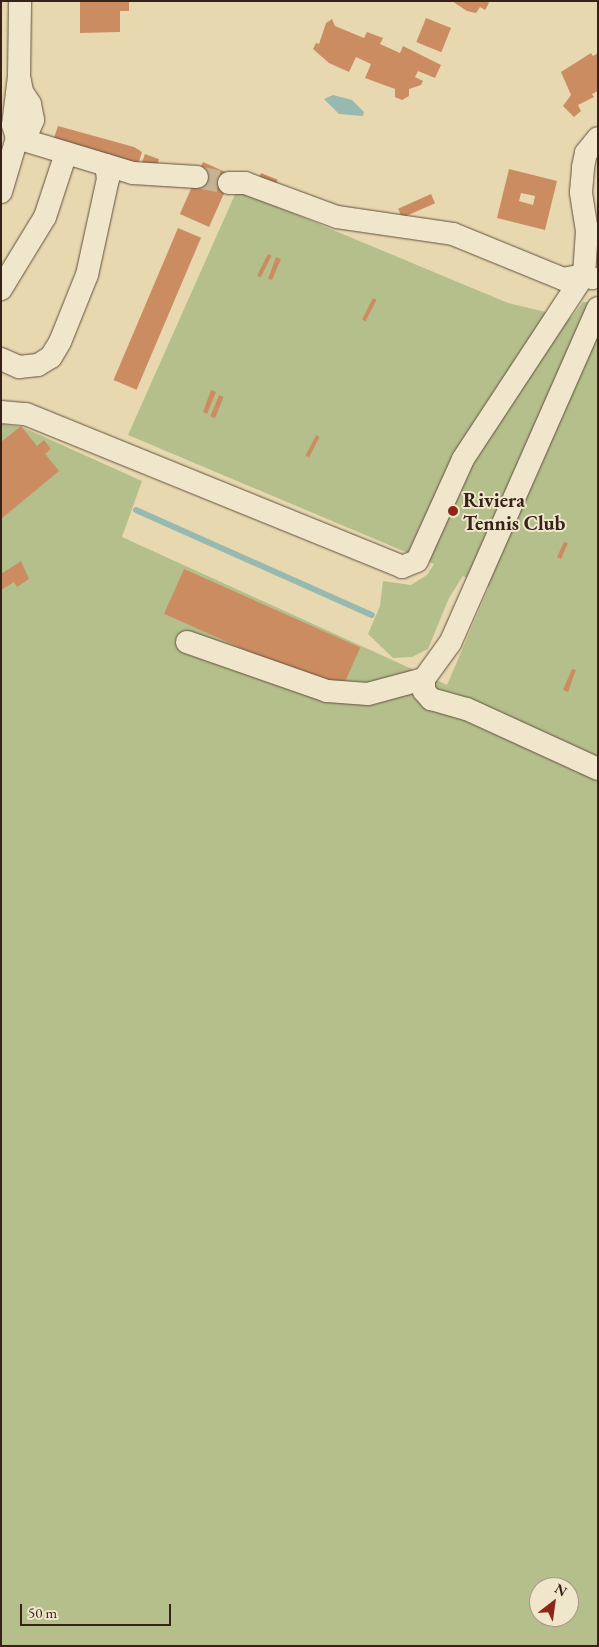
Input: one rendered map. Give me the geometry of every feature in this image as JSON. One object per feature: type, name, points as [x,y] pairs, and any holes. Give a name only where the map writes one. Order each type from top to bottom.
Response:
[{"type":"street","points":[[1,192],[6,160],[18,138],[28,132],[33,120],[30,104],[22,92],[13,15]]},
{"type":"street","points":[[18,138],[134,173],[197,177]]},
{"type":"street","points":[[1,412],[26,414],[402,567],[417,561],[463,459],[591,277],[581,192],[586,153],[595,139]]},
{"type":"street","points":[[1,289],[45,217],[66,153]]},
{"type":"street","points":[[1,359],[19,367],[38,365],[51,357],[60,342],[87,275],[108,180],[106,165]]},
{"type":"street","points":[[229,183],[245,182],[337,217],[453,234],[563,279],[591,277]]},
{"type":"street","points":[[598,308],[450,642],[424,680],[424,691],[431,699],[468,709],[598,769]]},
{"type":"street","points":[[187,642],[327,691],[368,694],[424,680]]},
{"type":"green space","points":[[237,190],[508,303],[571,318],[583,302],[588,302],[598,325],[598,1646],[1,1646],[1,424],[22,427],[142,481],[122,537],[447,685],[489,587],[463,576],[449,598],[428,649],[412,657],[393,658],[368,634],[380,606],[383,581],[411,585],[427,575],[434,564],[128,435]]},
{"type":"water","points":[[333,95],[352,100],[364,112],[363,116],[339,114],[324,99]]},
{"type":"building","points":[[80,1],[129,1],[129,11],[120,11],[120,32],[80,33]]},
{"type":"building","points":[[452,1],[487,1],[489,3],[485,10],[480,7],[476,13],[467,11]]},
{"type":"building","points":[[426,18],[451,28],[441,52],[416,42]]},
{"type":"building","points":[[332,19],[335,26],[364,38],[367,32],[383,38],[380,44],[400,53],[403,46],[441,65],[435,78],[418,71],[415,77],[423,81],[421,85],[409,89],[409,96],[402,100],[395,97],[395,89],[365,78],[371,64],[356,57],[349,72],[329,63],[313,49],[316,43],[319,44],[326,23]]},
{"type":"building","points":[[591,53],[593,56],[598,53],[598,91],[592,94],[594,97],[578,105],[581,111],[574,117],[563,106],[571,95],[561,72]]},
{"type":"building","points":[[58,126],[134,147],[142,152],[137,168],[52,144]]},
{"type":"building","points":[[145,154],[159,159],[155,170],[141,165]]},
{"type":"building","points":[[203,162],[232,175],[209,227],[180,214]]},
{"type":"building","points":[[509,169],[557,181],[545,230],[497,218]],"holes":[[[521,193],[535,196],[533,205],[519,201]]]},
{"type":"building","points":[[261,173],[278,180],[275,187],[258,180]]},
{"type":"building","points":[[431,194],[435,203],[402,218],[398,209]]},
{"type":"building","points":[[178,228],[201,238],[137,390],[114,380]]},
{"type":"building","points":[[268,254],[272,256],[261,277],[257,275]]},
{"type":"building","points":[[276,257],[281,259],[272,280],[268,279]]},
{"type":"building","points":[[373,298],[377,300],[366,321],[362,319]]},
{"type":"building","points":[[211,390],[216,392],[207,414],[203,412]]},
{"type":"building","points":[[219,395],[224,397],[215,418],[210,416]]},
{"type":"building","points":[[21,426],[37,446],[44,440],[51,449],[45,454],[59,471],[1,519],[1,442]]},
{"type":"building","points":[[316,435],[320,437],[309,457],[306,455]]},
{"type":"building","points":[[564,542],[568,543],[561,559],[557,557]]},
{"type":"building","points":[[21,561],[29,579],[17,587],[14,582],[1,590],[1,574]]},
{"type":"building","points":[[184,569],[360,648],[340,692],[164,614]]},
{"type":"building","points":[[572,669],[576,670],[568,692],[563,690]]},
{"type":"waterway","points":[[136,510],[372,615]]},
{"type":"tunnel","points":[[197,177],[229,183]]},
{"type":"place","name":"Riviera Tennis Club","points":[[453,511]]}]
